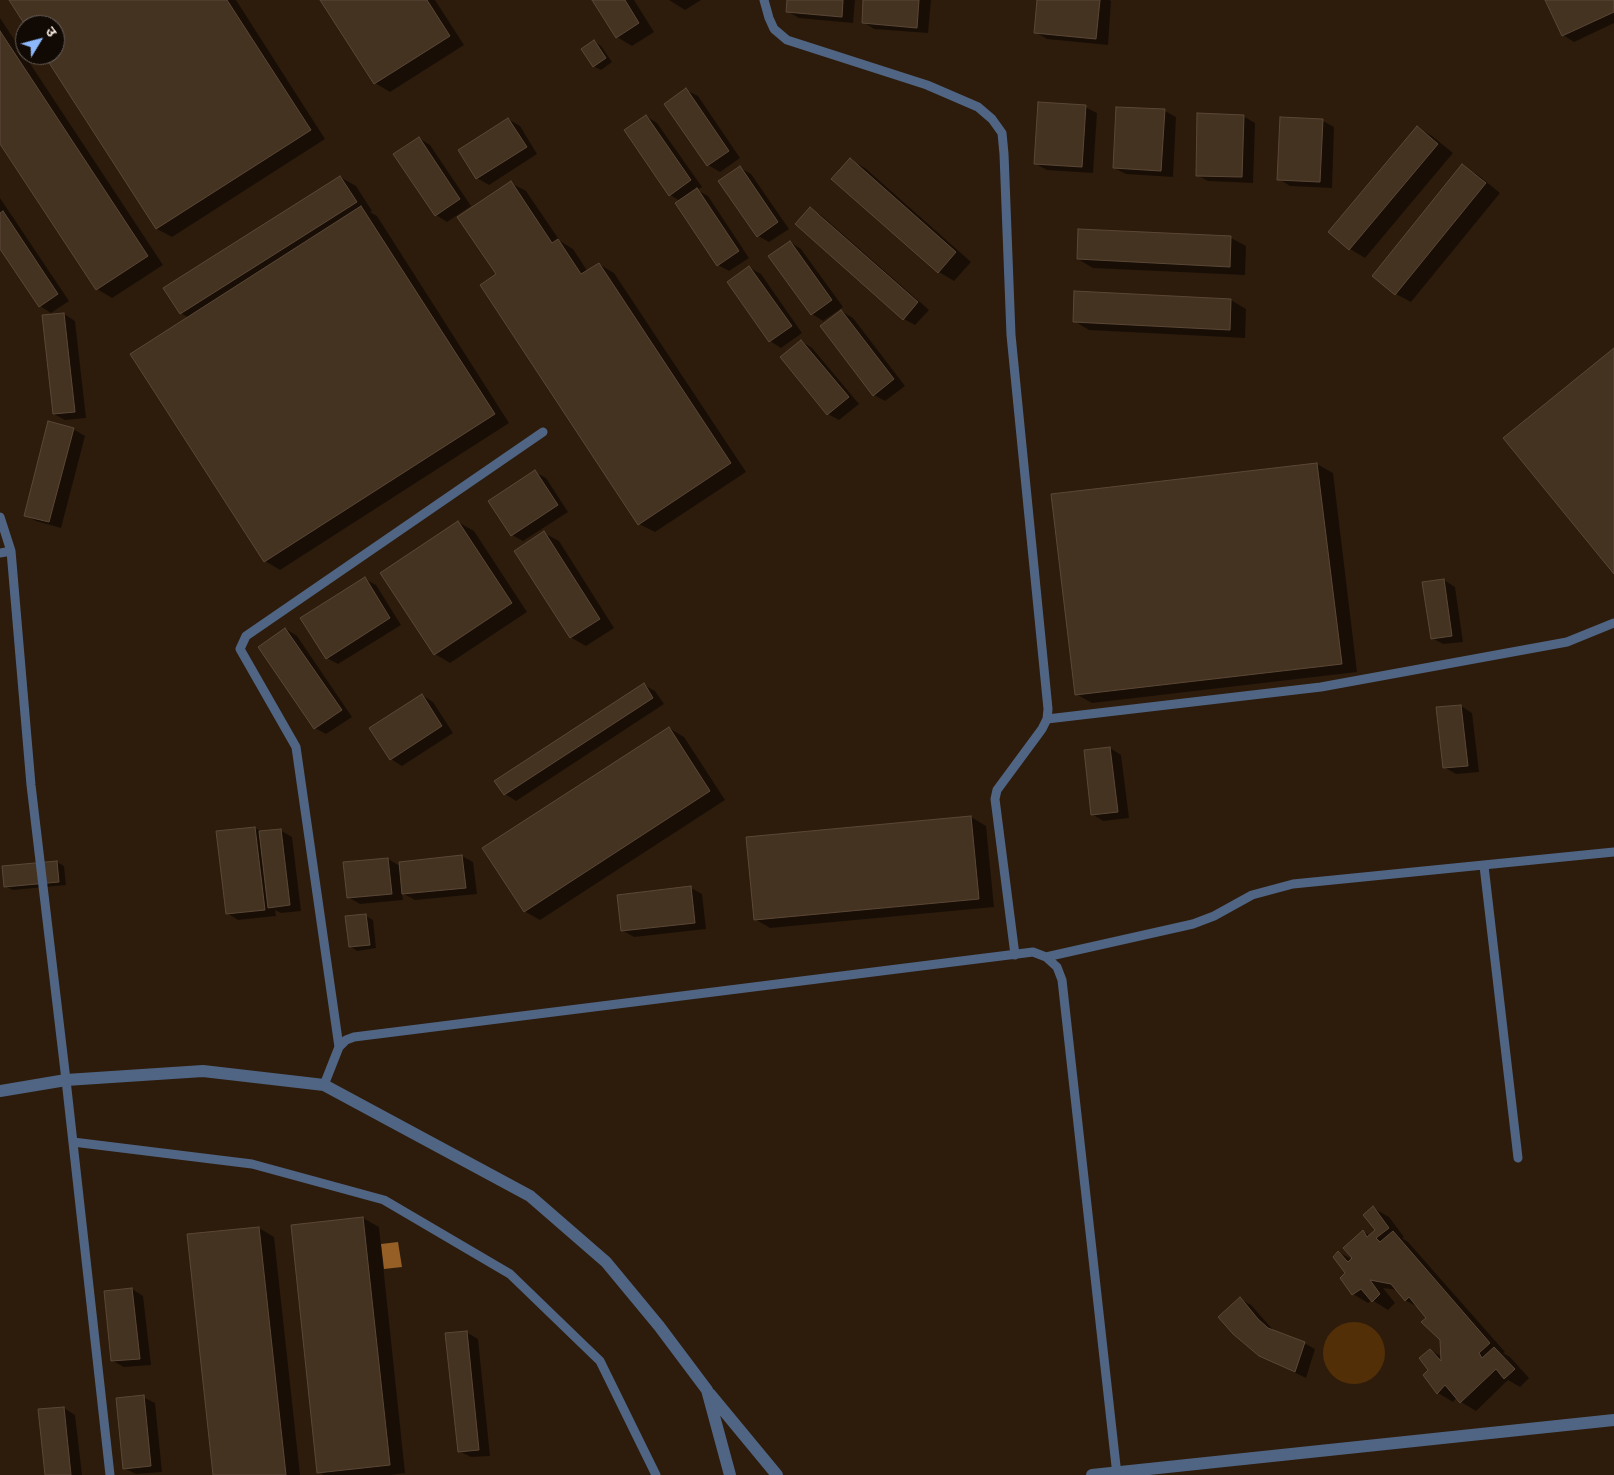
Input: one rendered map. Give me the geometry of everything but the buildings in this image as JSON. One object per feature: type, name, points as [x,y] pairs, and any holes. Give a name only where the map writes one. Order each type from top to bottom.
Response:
[{"type":"street","points":[[0,1091],[66,1080],[203,1071],[324,1085],[530,1196],[606,1262],[777,1475]]},
{"type":"street","points":[[707,1390],[730,1475]]},
{"type":"street","points":[[1092,1475],[1117,1474],[1614,1420]]},
{"type":"lane","points":[[764,0],[774,29],[787,40],[927,85],[978,107],[992,119],[1002,133],[1011,336],[1048,708],[1047,720],[996,790],[995,799],[1015,955]]},
{"type":"lane","points":[[339,1047],[296,747],[240,649],[246,636],[543,432]]},
{"type":"lane","points":[[0,517],[11,551],[31,785],[110,1475]]},
{"type":"lane","points":[[0,553],[11,551]]},
{"type":"lane","points":[[1047,720],[1321,687],[1568,642],[1614,624]]},
{"type":"lane","points":[[1046,957],[1193,924],[1214,916],[1252,895],[1293,884],[1614,852]]},
{"type":"lane","points":[[1484,866],[1518,1158]]},
{"type":"lane","points":[[324,1085],[339,1047],[346,1040],[354,1037],[1033,952],[1046,957],[1056,967],[1062,980],[1117,1474]]},
{"type":"lane","points":[[73,1142],[252,1164],[384,1200],[510,1274],[600,1361],[656,1475]]},
{"type":"shaded area","points":[[398,1242],[402,1267],[384,1269],[381,1244]]},
{"type":"shaded area","points":[[1348,1322],[1360,1322],[1376,1331],[1383,1341],[1385,1353],[1383,1365],[1376,1375],[1360,1384],[1348,1384],[1337,1379],[1328,1370],[1323,1359],[1323,1347],[1328,1336],[1337,1327]]}]
